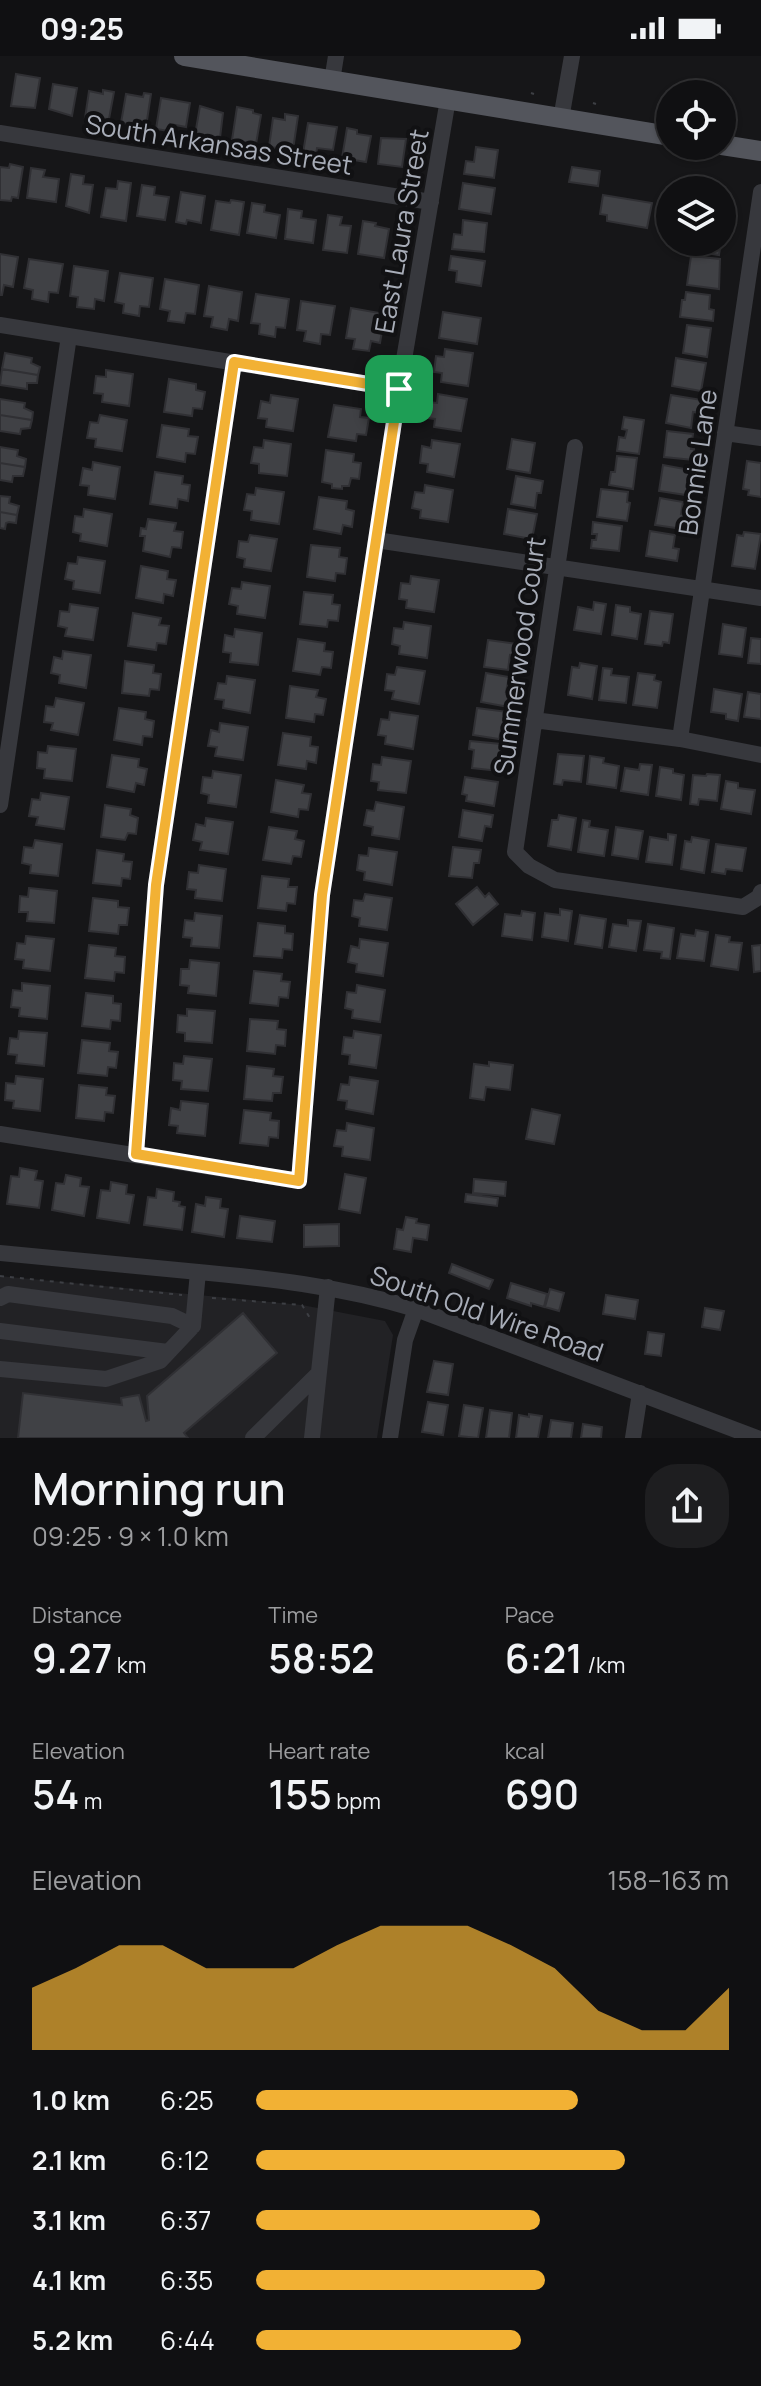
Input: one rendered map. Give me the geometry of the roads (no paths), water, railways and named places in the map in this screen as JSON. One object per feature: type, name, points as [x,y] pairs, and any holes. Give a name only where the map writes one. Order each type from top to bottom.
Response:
[{"type":"main road","points":[[184,56],[656,134]]},
{"type":"main road","points":[[736,147],[761,151]]},
{"type":"street","points":[[332,81],[336,56]]},
{"type":"street","points":[[561,119],[572,56]]},
{"type":"street","name":"East Laura Street","points":[[136,1154],[299,1181],[322,895],[399,389],[448,99]]},
{"type":"street","name":"South Arkansas Street","points":[[0,133],[431,202]]},
{"type":"street","name":"Bonnie Lane","points":[[680,739],[725,433],[756,268],[761,192]]},
{"type":"street","points":[[0,325],[399,389]]},
{"type":"street","points":[[0,805],[69,336]]},
{"type":"street","points":[[0,1134],[136,1154],[156,885],[234,362]]},
{"type":"street","points":[[725,433],[761,438]]},
{"type":"street","name":"Summerwood Court","points":[[575,447],[515,852],[529,866],[555,880],[743,907],[760,894]]},
{"type":"street","points":[[376,540],[761,598]]},
{"type":"street","points":[[534,720],[680,739],[761,755]]},
{"type":"street","name":"South Old Wire Road","points":[[0,1253],[198,1272],[328,1287],[375,1296],[757,1438]]},
{"type":"street","points":[[0,1369],[106,1379],[160,1361],[193,1326],[198,1272]]},
{"type":"street","points":[[312,1438],[328,1287]]},
{"type":"street","points":[[0,1298],[8,1294],[172,1316],[193,1326]]},
{"type":"street","points":[[390,1438],[405,1340],[416,1309]]},
{"type":"street","points":[[0,1331],[168,1352]]},
{"type":"street","points":[[253,1438],[319,1373]]},
{"type":"street","points":[[633,1438],[640,1393]]}]
